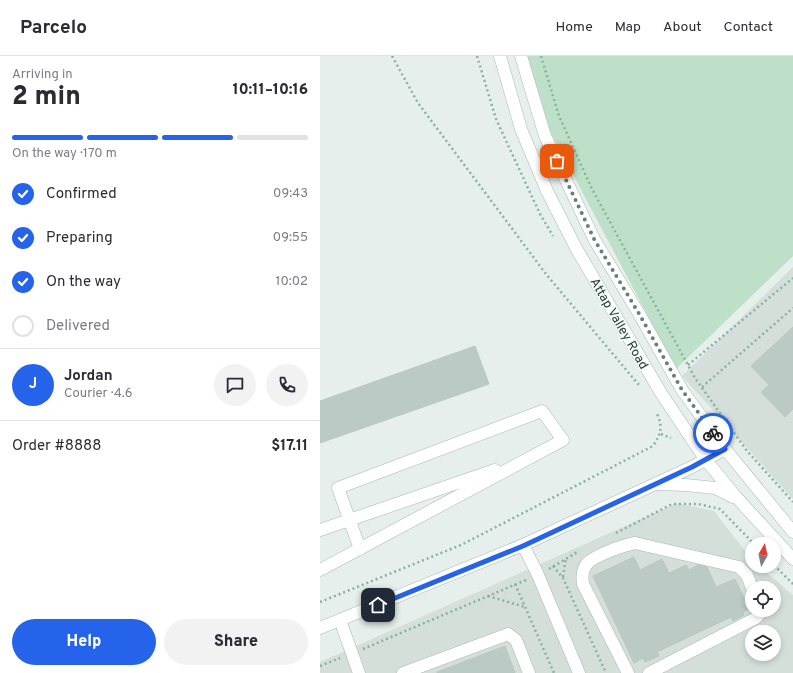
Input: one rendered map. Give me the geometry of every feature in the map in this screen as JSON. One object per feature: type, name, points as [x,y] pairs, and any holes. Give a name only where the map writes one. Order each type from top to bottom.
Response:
[{"type":"street","name":"Attap Valley Road","points":[[500,56],[521,130],[547,192],[576,248],[666,400],[705,459],[737,498],[793,559]]},
{"type":"street","name":"Attap Valley Road","points":[[521,56],[544,136],[594,239],[638,312],[682,390],[725,449],[793,532]]},
{"type":"street","points":[[576,248],[594,239]]},
{"type":"street","points":[[666,400],[682,390]]},
{"type":"street","points":[[320,570],[360,549],[562,440],[542,411],[338,488],[360,549]]},
{"type":"street","points":[[320,628],[523,546],[725,449]]},
{"type":"street","points":[[320,530],[528,458]]},
{"type":"street","points":[[654,484],[715,488],[737,498]]},
{"type":"street","points":[[628,673],[583,584],[583,572],[589,561],[626,544],[635,543],[739,567],[747,575],[749,581]]},
{"type":"street","points":[[523,546],[538,575],[579,673]]},
{"type":"street","points":[[649,673],[757,617]]},
{"type":"street","points":[[340,620],[359,673]]},
{"type":"street","points":[[402,673],[508,634],[516,640],[529,673]]},
{"type":"path","points":[[392,56],[418,103],[546,274],[638,384],[645,387],[641,381]]},
{"type":"path","points":[[477,56],[496,119],[540,214],[555,240]]},
{"type":"path","points":[[541,56],[559,116],[592,189],[688,365],[702,388],[747,452],[793,502]]},
{"type":"path","points":[[688,365],[793,278]]},
{"type":"path","points":[[702,388],[793,308]]},
{"type":"path","points":[[320,602],[461,545],[653,446],[661,434],[662,424],[656,412]]},
{"type":"path","points":[[661,434],[671,438]]},
{"type":"path","points":[[563,578],[566,558]]},
{"type":"path","points":[[553,566],[563,578],[606,673]]},
{"type":"path","points":[[781,572],[793,584]]},
{"type":"path","points":[[515,584],[554,673]]},
{"type":"path","points":[[488,596],[525,607]]},
{"type":"shaded area","points":[[793,267],[793,499],[682,376]]},
{"type":"shaded area","points":[[677,503],[714,511],[745,551],[745,573],[767,573],[777,581],[745,581],[745,617],[781,617],[781,585],[793,595],[793,673],[320,673],[320,662]]},
{"type":"green space","points":[[526,56],[793,56],[793,256],[676,369],[543,118]]},
{"type":"building","points":[[793,327],[793,409],[785,417],[761,392],[769,385],[751,366]]},
{"type":"building","points":[[475,346],[489,384],[320,443],[320,401]]},
{"type":"building","points":[[634,557],[640,570],[662,559],[669,573],[686,565],[689,570],[698,565],[707,567],[716,587],[735,579],[745,600],[745,611],[743,612],[744,615],[733,621],[731,617],[657,652],[659,656],[645,662],[643,658],[634,663],[593,576]]},
{"type":"building","points":[[505,646],[515,673],[437,673],[437,672]]},
{"type":"way so far","points":[[557,161],[594,239],[638,312],[682,390],[713,433]]},
{"type":"route","points":[[378,605],[523,546],[692,467],[725,449],[713,433]]}]
